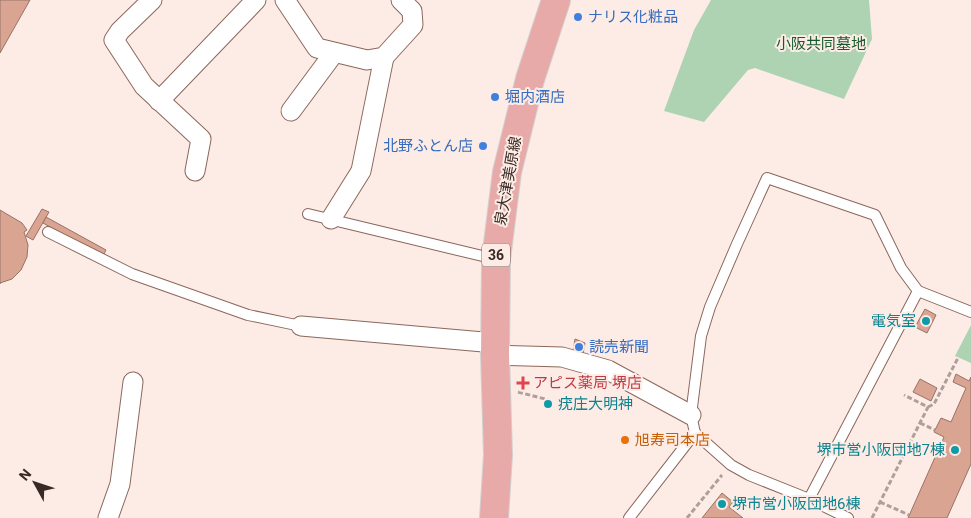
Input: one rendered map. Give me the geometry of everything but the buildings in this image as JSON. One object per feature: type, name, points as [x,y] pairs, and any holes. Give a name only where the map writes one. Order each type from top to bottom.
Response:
[{"type":"main road","name":"泉大津美原線","points":[[494,518],[498,455],[495,349],[496,259],[507,172],[530,79],[556,0]]},
{"type":"street","points":[[152,0],[114,40],[144,86],[201,139],[195,171]]},
{"type":"street","points":[[159,101],[256,0]]},
{"type":"street","points":[[285,0],[317,48],[366,60],[384,56]]},
{"type":"street","points":[[331,220],[361,172],[384,56],[413,25],[412,11],[401,0]]},
{"type":"street","points":[[291,111],[334,53]]},
{"type":"street","points":[[301,326],[562,358],[608,370],[693,424]]},
{"type":"street","points":[[108,518],[120,484],[133,382]]},
{"type":"lane","points":[[629,518],[693,424],[702,336],[710,307],[767,178],[875,215],[901,268],[918,291],[971,312]]},
{"type":"lane","points":[[308,214],[496,259]]},
{"type":"lane","points":[[48,232],[132,274],[248,315],[301,326]]},
{"type":"lane","points":[[809,499],[918,291]]},
{"type":"lane","points":[[693,424],[731,465],[749,475],[809,499],[848,518]]},
{"type":"path","points":[[872,518],[928,407],[934,404],[958,358]]},
{"type":"path","points":[[510,390],[550,400],[548,404]]},
{"type":"path","points":[[904,395],[928,407]]},
{"type":"path","points":[[920,423],[935,430]]},
{"type":"path","points":[[687,518],[731,465]]},
{"type":"path","points":[[880,502],[909,515]]},
{"type":"green space","name":"小阪共同墓地","points":[[711,0],[869,0],[872,39],[844,99],[755,68],[748,70],[704,122],[664,111],[694,30]]},
{"type":"green space","points":[[971,325],[971,363],[955,356]]},
{"type":"place","name":"ナリス化粧品","points":[[578,17]]},
{"type":"place","name":"堀内酒店","points":[[495,97]]},
{"type":"place","name":"北野ふとん店","points":[[483,146]]},
{"type":"place","name":"電気室","points":[[926,321]]},
{"type":"place","name":"読売新聞","points":[[579,347]]},
{"type":"place","name":"アピス薬局 堺店","points":[[523,383]]},
{"type":"place","name":"疣庄大明神","points":[[548,404]]},
{"type":"place","name":"旭寿司本店","points":[[625,440]]},
{"type":"place","name":"堺市営小阪団地7棟","points":[[955,450]]},
{"type":"place","name":"堺市営小阪団地6棟","points":[[722,504]]}]
